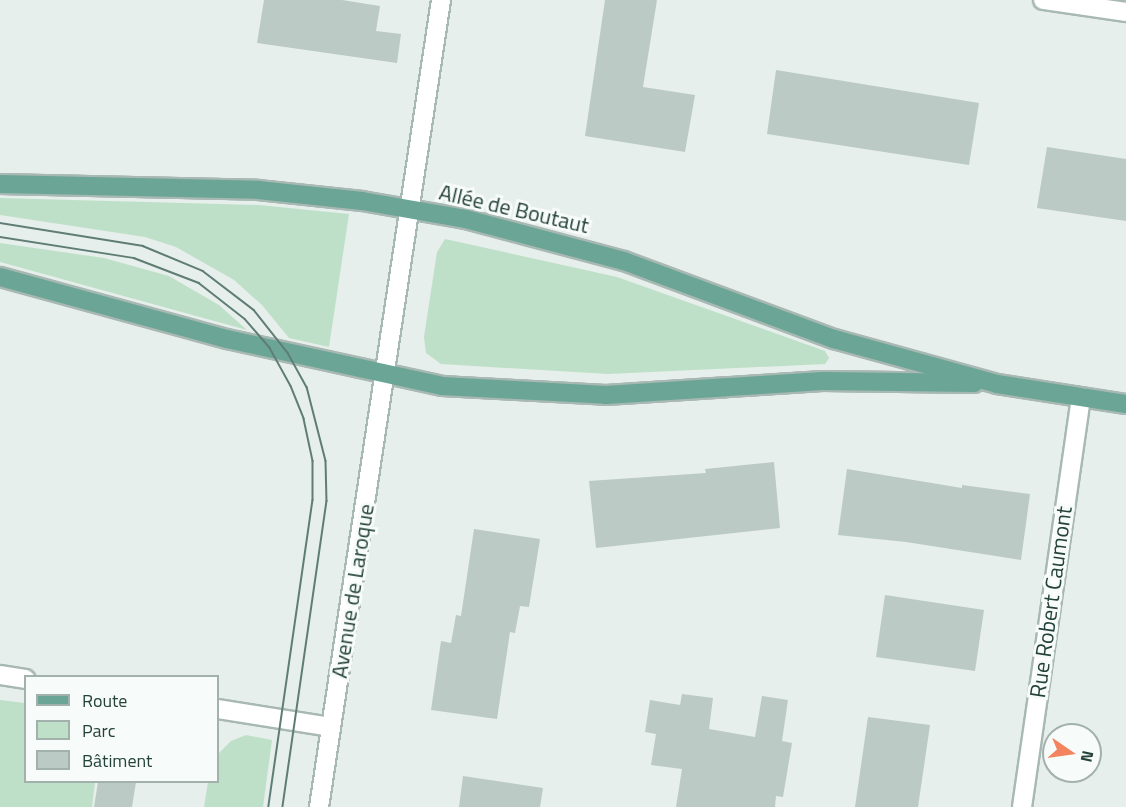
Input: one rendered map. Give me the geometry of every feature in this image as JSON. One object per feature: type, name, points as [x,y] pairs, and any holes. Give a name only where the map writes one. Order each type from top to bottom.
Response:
[{"type":"main road","name":"Allée de Boutaut","points":[[0,184],[258,190],[411,210],[477,222],[624,261],[834,339],[997,384],[1126,404]]},
{"type":"main road","name":"Allée de Boutaut","points":[[0,277],[227,339],[442,386],[606,395],[823,381],[997,384]]},
{"type":"street","name":"Avenue de Laroque","points":[[319,807],[441,0]]},
{"type":"street","points":[[1043,0],[1126,12]]},
{"type":"street","name":"Rue Robert Caumont","points":[[1022,807],[1081,397]]},
{"type":"street","points":[[0,675],[24,679]]},
{"type":"street","points":[[219,709],[331,727]]},
{"type":"green space","points":[[0,198],[259,205],[349,214],[329,347],[289,338],[262,305],[234,280],[176,247],[145,237],[0,215]]},
{"type":"green space","points":[[445,239],[617,277],[825,351],[829,358],[825,364],[608,374],[441,364],[426,353],[424,337],[437,252]]},
{"type":"green space","points":[[0,243],[104,258],[169,276],[219,305],[247,330],[0,262]]},
{"type":"green space","points":[[0,700],[24,703],[24,783],[95,783],[92,807],[0,807]]},
{"type":"green space","points":[[246,735],[272,740],[263,807],[204,807],[208,783],[219,783],[219,753],[231,741]]},
{"type":"building","points":[[264,0],[342,0],[380,6],[376,31],[401,34],[397,63],[257,43]]},
{"type":"building","points":[[605,0],[657,0],[643,87],[695,95],[685,152],[585,136]]},
{"type":"building","points":[[776,70],[979,103],[969,165],[767,134]]},
{"type":"building","points":[[1047,147],[1126,159],[1126,221],[1037,208]]},
{"type":"building","points":[[774,462],[780,528],[596,548],[589,481],[706,473],[705,469]]},
{"type":"building","points":[[847,469],[962,488],[962,485],[1030,494],[1021,560],[906,542],[838,535]]},
{"type":"building","points":[[474,529],[540,539],[529,607],[520,606],[515,633],[510,632],[497,719],[431,710],[441,641],[451,643],[456,615],[461,616]]},
{"type":"building","points":[[885,595],[984,610],[975,671],[876,657]]},
{"type":"building","points":[[682,694],[713,698],[709,729],[755,737],[762,696],[788,700],[782,741],[792,743],[783,797],[776,796],[775,807],[676,807],[682,769],[651,765],[656,734],[645,732],[650,700],[680,705]]},
{"type":"building","points":[[868,717],[930,725],[918,807],[855,807]]},
{"type":"building","points":[[463,776],[543,788],[540,807],[459,807]]},
{"type":"building","points":[[98,783],[136,783],[132,807],[94,807]]},
{"type":"tram line","points":[[0,223],[143,246],[203,271],[254,310],[288,353],[307,387],[326,461],[327,501],[283,807]]},
{"type":"tram line","points":[[0,237],[134,258],[199,283],[245,319],[270,348],[291,386],[304,419],[313,461],[313,500],[269,807]]}]
